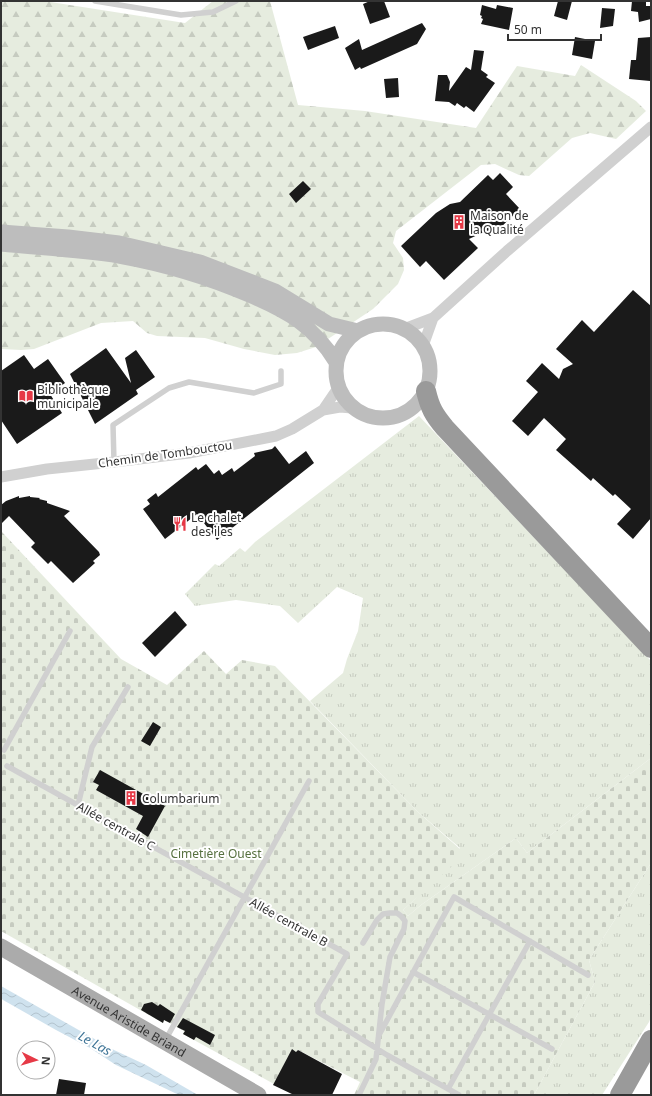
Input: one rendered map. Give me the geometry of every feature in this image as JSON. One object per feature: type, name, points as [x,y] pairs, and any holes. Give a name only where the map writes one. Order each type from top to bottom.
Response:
[{"type":"highway","points":[[426,391],[429,405],[434,415],[445,428],[651,648]]},
{"type":"highway","points":[[620,1095],[651,1040]]},
{"type":"main road","points":[[1,232],[68,237],[119,243],[200,262],[275,291],[329,324],[358,331]]},
{"type":"main road","points":[[1,244],[117,256],[160,265],[229,286],[275,307],[305,324],[320,339],[336,362]]},
{"type":"main road","points":[[381,324],[393,325],[404,329],[415,336],[423,346],[428,357],[430,368],[426,391],[421,400],[413,408],[404,414],[393,418],[371,418],[361,414],[352,408],[344,399],[338,388],[335,375],[336,362],[340,350],[348,339],[358,331],[369,326],[381,324]]},
{"type":"main road","name":"Avenue Aristide Briand","points":[[1,947],[258,1095]]},
{"type":"street","points":[[404,329],[433,318],[507,251],[651,127]]},
{"type":"street","points":[[423,346],[433,318]]},
{"type":"street","name":"Chemin de Tombouctou","points":[[323,410],[338,388]]},
{"type":"street","name":"Chemin de Tombouctou","points":[[1,477],[47,469],[189,453],[276,436],[292,430],[323,410],[340,407],[352,408]]},
{"type":"lane","points":[[95,1],[181,15],[213,12],[236,1]]},
{"type":"lane","points":[[114,462],[113,425],[169,388],[189,382],[254,393],[281,384],[281,371]]},
{"type":"lane","points":[[4,750],[70,631]]},
{"type":"lane","points":[[78,805],[92,746],[128,687]]},
{"type":"lane","name":"Allée centrale C","points":[[7,766],[245,897]]},
{"type":"lane","points":[[164,1041],[309,781]]},
{"type":"lane","name":"Allée centrale B","points":[[245,897],[346,954],[318,1004],[318,1012],[377,1049]]},
{"type":"lane","points":[[379,1035],[454,897],[588,975]]},
{"type":"lane","points":[[359,1095],[376,1059],[382,1004],[390,957],[404,929],[405,921],[402,916],[397,913],[383,914],[376,920],[363,943]]},
{"type":"lane","points":[[448,1089],[530,941]]},
{"type":"lane","points":[[413,972],[552,1049]]},
{"type":"lane","points":[[377,1049],[459,1095]]},
{"type":"green space","points":[[1,1],[44,1],[185,23],[213,1],[270,1],[298,105],[365,111],[476,128],[517,66],[575,76],[581,65],[636,101],[646,111],[616,139],[590,133],[572,138],[529,176],[519,175],[495,164],[481,165],[396,231],[393,243],[403,258],[404,270],[398,284],[373,309],[316,347],[297,353],[275,355],[244,349],[205,338],[157,336],[147,333],[133,321],[101,323],[34,349],[1,349]]},
{"type":"green space","points":[[419,416],[651,661],[651,758],[527,853],[516,838],[421,905],[408,916],[403,910],[415,899],[460,848],[418,812],[310,701],[343,673],[358,631],[363,598],[337,587],[298,623],[280,606],[236,600],[195,606],[185,594],[215,564],[219,566],[240,548],[245,552],[255,542]]},
{"type":"green space","name":"Cimetière Ouest","points":[[1,531],[121,659],[167,685],[204,651],[226,674],[242,660],[275,666],[418,812],[460,849],[451,867],[403,910],[408,916],[421,905],[516,838],[527,853],[651,758],[651,863],[589,960],[595,982],[534,1095],[354,1095],[360,1082],[298,1050],[296,1052],[292,1050],[274,1084],[183,1034],[184,1031],[164,1020],[163,1023],[1,931]]},
{"type":"green space","points":[[651,863],[651,1017],[649,1022],[602,1095],[534,1095],[595,982],[589,960]]},
{"type":"water","name":"Le Las","points":[[1,986],[114,1050],[146,1065],[198,1095],[179,1095],[116,1065],[90,1048],[3,1000],[1,998]]},
{"type":"building","points":[[370,1],[384,1],[390,17],[370,24],[363,4]]},
{"type":"building","points":[[558,1],[572,1],[567,20],[554,16]]},
{"type":"building","points":[[632,1],[646,1],[646,6],[650,6],[651,19],[639,22],[638,12],[631,11]]},
{"type":"building","points":[[482,5],[496,9],[497,5],[513,8],[509,30],[481,24],[483,19],[480,15]]},
{"type":"building","points":[[602,8],[615,9],[613,26],[600,28]]},
{"type":"building","points":[[422,23],[426,29],[417,44],[361,69],[360,67],[355,70],[345,48],[359,39],[362,50]]},
{"type":"building","points":[[335,26],[339,38],[308,50],[303,37]]},
{"type":"building","points":[[575,37],[595,41],[592,59],[572,55]]},
{"type":"building","points":[[651,37],[650,81],[629,79],[631,60],[636,60],[638,38]]},
{"type":"building","points":[[474,50],[484,51],[481,70],[488,75],[486,77],[495,83],[474,112],[466,106],[464,108],[457,103],[455,106],[449,102],[435,101],[438,75],[447,75],[450,82],[449,91],[466,67],[471,70]]},
{"type":"building","points":[[398,78],[399,97],[386,98],[384,79]]},
{"type":"building","name":"Maison de la Qualité","points":[[500,173],[513,187],[506,194],[520,209],[499,229],[486,231],[469,239],[478,248],[444,280],[426,261],[420,267],[401,246],[436,213],[450,204],[460,202],[488,175],[493,180]]},
{"type":"building","points":[[303,181],[311,189],[296,203],[289,194]]},
{"type":"building","points":[[633,290],[651,306],[651,518],[633,539],[617,524],[631,509],[615,494],[613,496],[593,478],[591,481],[556,450],[566,439],[544,418],[528,436],[512,421],[538,392],[526,381],[542,363],[559,379],[563,369],[573,364],[556,349],[582,320],[594,332]]},
{"type":"building","points":[[106,348],[131,383],[125,358],[136,350],[155,377],[136,390],[138,394],[95,424],[70,374]]},
{"type":"building","name":"Bibliothèque municipale","points":[[24,355],[34,369],[48,359],[65,383],[50,394],[62,413],[17,444],[1,420],[1,371]]},
{"type":"building","points":[[275,446],[289,464],[306,451],[314,463],[217,540],[197,514],[165,539],[143,509],[150,504],[147,500],[156,493],[158,497],[196,467],[198,470],[206,464],[214,474],[219,470],[222,475],[232,468],[234,472],[255,456],[254,453],[272,449]]},
{"type":"building","points":[[19,496],[19,498],[30,496],[40,498],[39,499],[47,501],[47,503],[70,511],[64,516],[99,552],[100,555],[93,561],[95,563],[73,583],[51,561],[48,564],[31,547],[35,543],[9,516],[1,524],[1,505],[6,501]]},
{"type":"building","points":[[175,611],[187,625],[155,657],[142,643]]},
{"type":"building","points":[[153,722],[161,727],[150,746],[141,741]]},
{"type":"building","name":"Columbarium","points":[[100,770],[165,806],[148,837],[136,829],[143,816],[96,790],[99,785],[93,782]]},
{"type":"building","points":[[152,1002],[158,1006],[160,1004],[175,1014],[170,1023],[164,1020],[163,1023],[141,1010],[144,1004]]},
{"type":"building","points":[[183,1018],[215,1035],[210,1045],[196,1037],[194,1040],[183,1034],[185,1031],[177,1027]]},
{"type":"building","points":[[292,1049],[296,1052],[298,1050],[342,1074],[332,1095],[294,1095],[273,1085]]},
{"type":"building","points":[[59,1079],[86,1083],[84,1095],[56,1095]]},
{"type":"place","name":"Maison de la Qualité","points":[[459,222]]},
{"type":"place","name":"Bibliothèque municipale","points":[[26,396]]},
{"type":"place","name":"Le chalet des iles","points":[[180,524]]},
{"type":"place","name":"Columbarium","points":[[131,798]]}]
